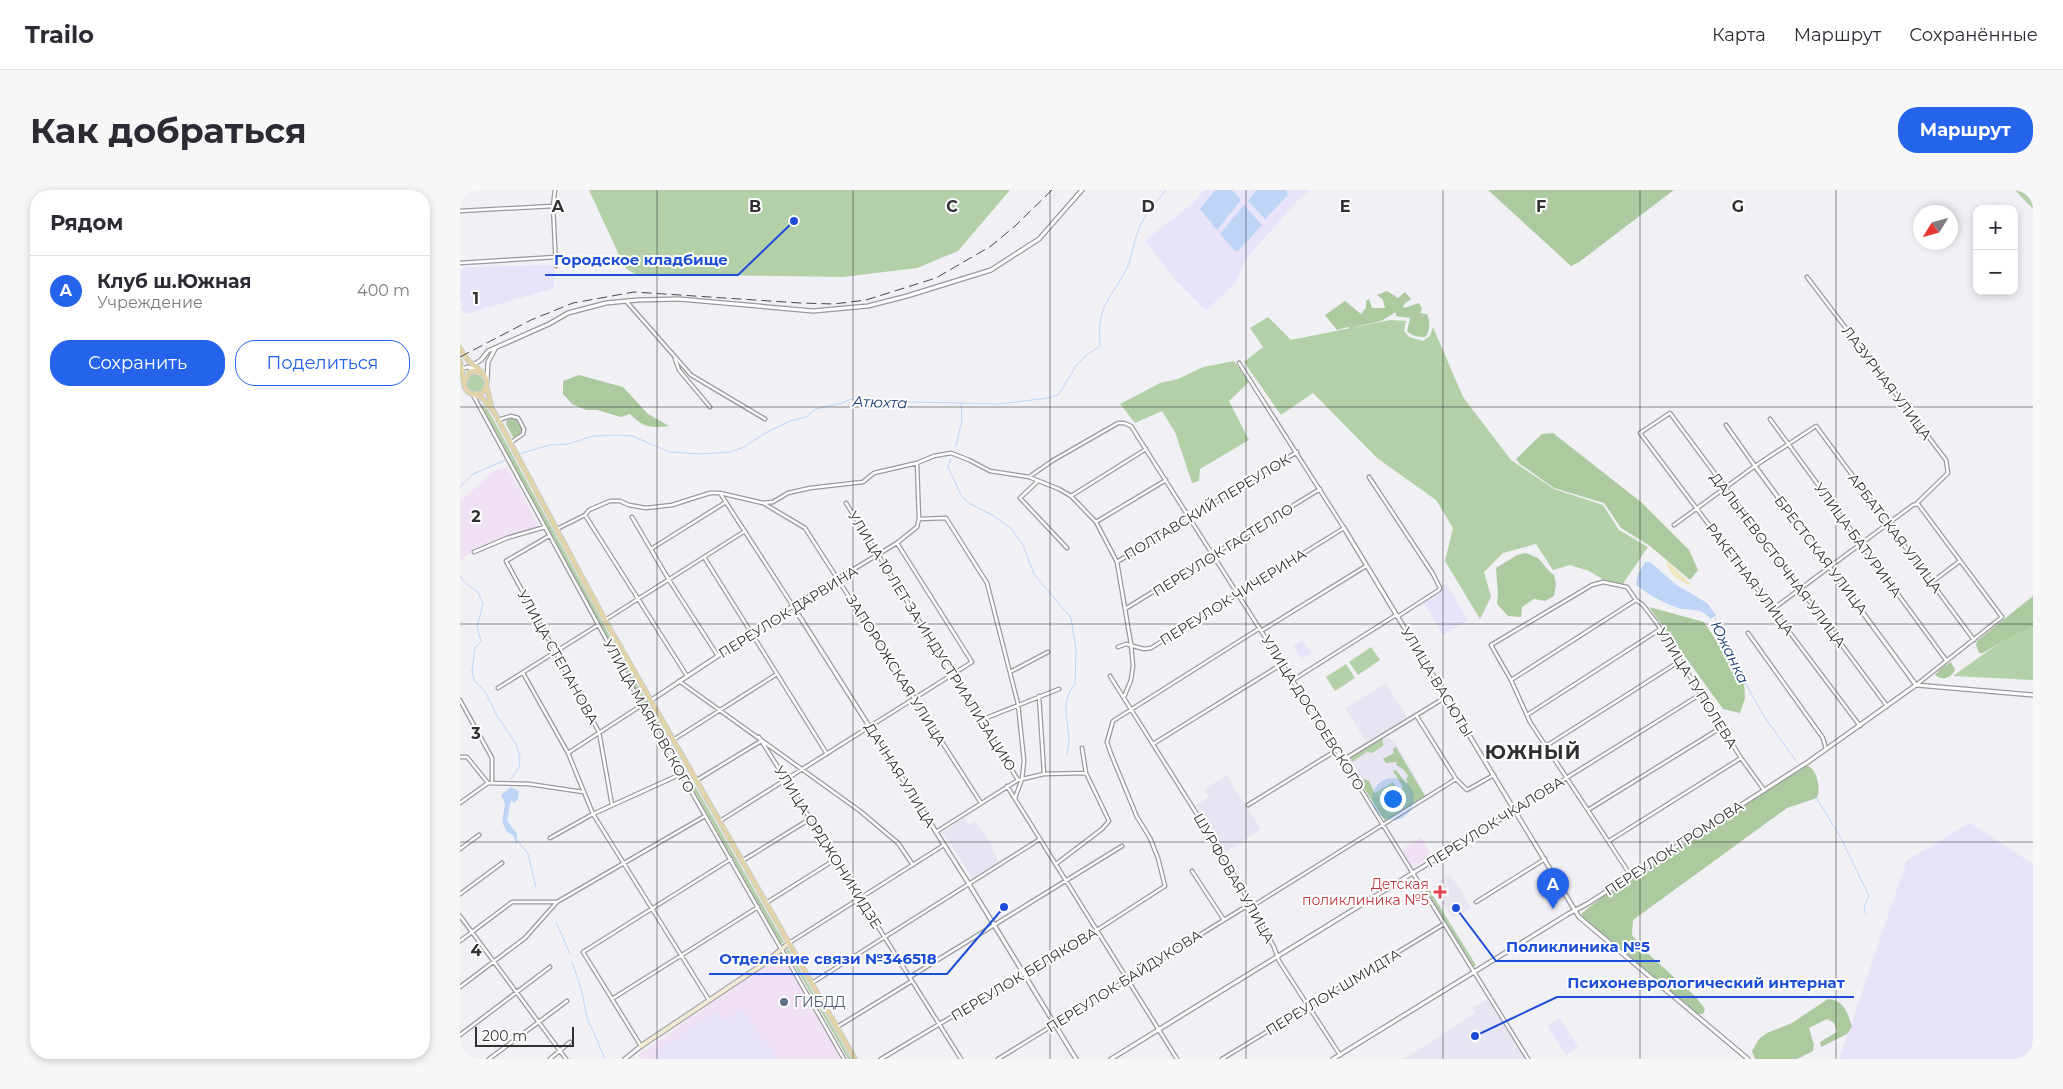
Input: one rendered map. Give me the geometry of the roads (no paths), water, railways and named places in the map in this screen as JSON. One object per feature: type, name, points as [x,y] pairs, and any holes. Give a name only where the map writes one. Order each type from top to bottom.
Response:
[{"type":"main road","points":[[460,348],[481,373],[487,384],[481,393],[470,393],[464,384],[460,361]]},
{"type":"main road","points":[[464,384],[466,376],[470,372],[481,373]]},
{"type":"main road","name":"УЛИЦА МАЯКОВСКОГО","points":[[487,384],[493,410],[605,620],[855,1059]]},
{"type":"main road","name":"УЛИЦА МАЯКОВСКОГО","points":[[470,393],[482,398],[493,410]]},
{"type":"main road","points":[[641,1046],[789,943]]},
{"type":"street","points":[[555,190],[553,206],[556,266]]},
{"type":"street","points":[[473,364],[481,360],[488,351],[576,310],[626,301],[679,299],[813,310],[868,306],[991,270],[1040,239],[1082,190]]},
{"type":"street","points":[[460,211],[553,206]]},
{"type":"street","points":[[460,263],[556,257]]},
{"type":"street","name":"ЛАЗУРНАЯ УЛИЦА","points":[[1807,277],[1946,460],[1948,473],[1917,504]]},
{"type":"street","points":[[626,301],[691,375],[765,419]]},
{"type":"street","points":[[487,384],[488,362],[496,347]]},
{"type":"street","points":[[674,355],[680,370],[710,407]]},
{"type":"street","name":"УЛИЦА ВАСЮТЫ","points":[[1239,363],[1344,528],[1575,911],[1592,930],[1748,1059]]},
{"type":"street","points":[[461,368],[468,367],[481,373]]},
{"type":"street","points":[[460,390],[470,393]]},
{"type":"street","name":"УЛИЦА МАЯКОВСКОГО","points":[[470,393],[504,450],[642,705],[844,1059]]},
{"type":"street","name":"ДАЛЬНЕВОСТОЧНАЯ УЛИЦА","points":[[1640,433],[1670,413],[1887,706]]},
{"type":"street","points":[[498,420],[511,416],[518,418],[524,429],[523,434],[511,445]]},
{"type":"street","name":"УЛИЦА БАТУРИНА","points":[[1770,419],[1946,660]]},
{"type":"street","name":"УЛИЦА ДОСТОЕВСКОГО","points":[[1029,477],[1052,461],[1118,423],[1124,422],[1131,426],[1337,750],[1528,1059]]},
{"type":"street","name":"БРЕСТСКАЯ УЛИЦА","points":[[1726,425],[1916,685]]},
{"type":"street","name":"АРБАТСКАЯ УЛИЦА","points":[[1787,444],[1816,426],[1974,640]]},
{"type":"street","name":"РАКЕТНАЯ УЛИЦА","points":[[1640,433],[1860,726]]},
{"type":"street","points":[[1674,525],[1787,444]]},
{"type":"street","points":[[1071,496],[1146,449]]},
{"type":"street","name":"ПОЛТАВСКИЙ ПЕРЕУЛОК","points":[[1117,562],[1297,452]]},
{"type":"street","points":[[763,503],[774,502],[788,493],[810,488],[863,482],[874,473],[951,453],[990,471],[1029,477],[1071,496],[1096,522],[1117,562],[1133,666],[1124,697]]},
{"type":"street","points":[[917,463],[919,519],[946,518],[987,582],[1018,704],[1024,761],[1015,798]]},
{"type":"street","points":[[1293,680],[1440,588],[1433,574],[1369,477]]},
{"type":"street","points":[[1096,522],[1166,480]]},
{"type":"street","points":[[1038,481],[1020,498],[1067,548]]},
{"type":"street","name":"ПЕРЕУЛОК ГАСТЕЛЛО","points":[[1124,609],[1320,489]]},
{"type":"street","points":[[557,529],[585,515],[589,510],[610,501],[620,501],[629,505],[646,508],[672,505],[710,493],[720,492]]},
{"type":"street","name":"ЗАПОРОЖСКАЯ УЛИЦА","points":[[720,492],[763,503],[805,528],[981,803]]},
{"type":"street","name":"ДАЧНАЯ УЛИЦА","points":[[720,492],[969,884],[1076,1059]]},
{"type":"street","points":[[651,549],[726,502]]},
{"type":"street","name":"УЛИЦА 10 ЛЕТ ЗА ИНДУСТРИАЛИЗАЦИЮ","points":[[846,503],[981,720],[1020,779]]},
{"type":"street","points":[[1773,609],[1917,504],[1960,561],[1932,582]]},
{"type":"street","points":[[585,515],[687,676]]},
{"type":"street","points":[[632,517],[669,580],[718,656]]},
{"type":"street","name":"ПЕРЕУЛОК ДАРВИНА","points":[[650,700],[794,606],[898,543],[917,527],[919,519]]},
{"type":"street","points":[[474,552],[507,538],[545,527]]},
{"type":"street","name":"ПЕРЕУЛОК ЧИЧЕРИНА","points":[[1118,647],[1131,644],[1144,649],[1151,648],[1344,528]]},
{"type":"street","points":[[605,620],[745,530]]},
{"type":"street","name":"УЛИЦА СТЕПАНОВА","points":[[550,536],[506,561],[599,732],[612,805]]},
{"type":"street","points":[[720,821],[972,662],[898,543]]},
{"type":"street","points":[[704,557],[827,754]]},
{"type":"street","name":"ПЕРЕУЛОК ГРОМОВА","points":[[1333,1059],[1341,1057],[1474,971],[1575,911],[1764,790],[1860,726],[1974,640],[2002,617],[1960,561]]},
{"type":"street","points":[[1131,708],[1367,566]]},
{"type":"street","name":"УЛИЦА ТУПОЛЕВА","points":[[1511,680],[1491,645],[1592,585],[1604,582],[1627,587],[1647,611],[1741,758],[1764,790]]},
{"type":"street","points":[[1631,876],[1527,715],[1511,680],[1636,600]]},
{"type":"street","points":[[498,688],[598,626]]},
{"type":"street","points":[[1527,715],[1659,630]]},
{"type":"street","points":[[1748,633],[1822,738],[1826,749]]},
{"type":"street","points":[[1010,672],[1048,652]]},
{"type":"street","points":[[1546,746],[1680,661]]},
{"type":"street","points":[[1153,744],[1282,664]]},
{"type":"street","points":[[523,673],[568,753],[593,814],[709,1000]]},
{"type":"street","points":[[673,740],[777,674]]},
{"type":"street","name":"ШУРФОВАЯ УЛИЦА","points":[[1110,676],[1228,862],[1279,961],[1341,1057]]},
{"type":"street","name":"УЛИЦА ОРДЖОНИКИДЗЕ","points":[[679,681],[860,811],[898,843],[913,864]]},
{"type":"street","points":[[1916,685],[2033,695]]},
{"type":"street","points":[[981,720],[1059,689]]},
{"type":"street","name":"ПЕРЕУЛОК ЧКАЛОВА","points":[[1111,1059],[1701,694]]},
{"type":"street","points":[[1039,696],[1044,774]]},
{"type":"street","points":[[1343,760],[1446,696]]},
{"type":"street","points":[[460,700],[492,758],[492,783]]},
{"type":"street","points":[[568,753],[642,705]]},
{"type":"street","points":[[460,710],[464,708]]},
{"type":"street","name":"ПЕРЕУЛОК БЕЛЯКОВА","points":[[881,1059],[1024,974],[1165,886],[1158,858],[1150,838],[1137,817],[1107,742],[1113,721],[1131,708]]},
{"type":"street","points":[[1416,715],[1456,779],[1467,790],[1494,775]]},
{"type":"street","points":[[1588,810],[1722,727]]},
{"type":"street","name":"УЛИЦА ОРДЖОНИКИДЗЕ","points":[[759,737],[961,1059]]},
{"type":"street","points":[[697,780],[761,741]]},
{"type":"street","points":[[1056,864],[1102,830],[1109,821],[1086,773],[1082,748]]},
{"type":"street","points":[[1248,805],[1337,750]]},
{"type":"street","points":[[461,757],[467,757],[488,783]]},
{"type":"street","points":[[1610,842],[1741,758]]},
{"type":"street","points":[[936,832],[1020,779],[1044,774],[1086,773]]},
{"type":"street","points":[[550,838],[593,814],[682,774]]},
{"type":"street","name":"ПЕРЕУЛОК БАЙДУКОВА","points":[[998,1059],[1456,779]]},
{"type":"street","points":[[460,803],[488,783],[529,784],[583,792]]},
{"type":"street","name":"УЛИЦА 10 ЛЕТ ЗА ИНДУСТРИАЛИЗАЦИЮ","points":[[1007,786],[1177,1059]]},
{"type":"street","points":[[460,987],[525,938],[557,902],[706,816]]},
{"type":"street","points":[[742,861],[810,819]]},
{"type":"street","points":[[460,849],[479,835]]},
{"type":"street","points":[[812,984],[1040,839]]},
{"type":"street","points":[[789,943],[944,845]]},
{"type":"street","points":[[837,1027],[1122,846]]},
{"type":"street","points":[[624,1059],[641,1046],[583,952],[731,859]]},
{"type":"street","points":[[766,903],[836,859]]},
{"type":"street","points":[[1476,902],[1545,859]]},
{"type":"street","points":[[460,894],[502,863]]},
{"type":"street","points":[[1192,871],[1224,920]]},
{"type":"street","points":[[460,941],[512,902],[557,902]]},
{"type":"street","points":[[612,999],[680,954],[758,907]]},
{"type":"street","points":[[460,916],[566,1059]]},
{"type":"street","name":"ПЕРЕУЛОК ШМИДТА","points":[[1222,1059],[1444,924]]},
{"type":"street","points":[[460,1035],[550,967]]},
{"type":"street","points":[[489,1059],[566,1001]]},
{"type":"street","points":[[550,1059],[570,1042]]},
{"type":"water","points":[[1215,190],[1232,190],[1241,200],[1218,229],[1200,209]]},
{"type":"water","points":[[1256,190],[1286,190],[1288,195],[1265,219],[1248,201]]},
{"type":"water","points":[[1244,205],[1262,225],[1238,251],[1235,251],[1220,234]]},
{"type":"water","points":[[1645,562],[1650,562],[1675,584],[1707,603],[1716,615],[1711,619],[1703,612],[1678,608],[1658,599],[1636,585],[1638,574]]},
{"type":"water","points":[[511,787],[519,791],[518,799],[514,803],[511,800],[507,820],[517,834],[517,845],[513,835],[507,832],[502,822],[505,804],[501,795]]},
{"type":"waterway","name":"Атюхта","points":[[519,454],[550,445],[568,444],[593,436],[616,435],[632,436],[670,452],[702,454],[730,452],[744,447],[767,432],[790,421],[806,417],[816,409],[851,399],[864,403],[999,404],[1058,395],[1076,366],[1085,356],[1100,346],[1101,320],[1106,303],[1127,268],[1143,219],[1166,190]]},
{"type":"waterway","points":[[956,446],[962,420],[961,403]]},
{"type":"waterway","name":"Атюхта","points":[[460,487],[473,474],[515,456]]},
{"type":"waterway","points":[[951,459],[948,467],[962,497],[1011,528],[1023,545],[1034,574],[1071,618],[1076,649],[1075,685],[1070,691],[1066,704],[1069,739],[1067,755]]},
{"type":"waterway","points":[[460,576],[478,592],[483,604],[477,627],[481,641],[475,648],[472,671],[474,680],[486,693],[498,718],[516,744],[520,757],[519,767],[511,779]]},
{"type":"waterway","name":"Южанка","points":[[1715,617],[1722,639],[1752,695],[1764,716],[1796,761]]},
{"type":"waterway","name":"Южанка","points":[[1816,797],[1841,838],[1869,896],[1864,906],[1866,915]]},
{"type":"waterway","points":[[517,840],[528,854],[536,887]]},
{"type":"waterway","points":[[556,922],[570,954]]},
{"type":"waterway","points":[[572,962],[581,988],[587,1017],[605,1059]]},
{"type":"railway","points":[[460,357],[531,320],[573,303],[634,292],[800,303],[834,304],[866,300],[936,278],[991,246],[1052,190]]},
{"type":"place","name":"Городское кладбище","points":[[794,221]]},
{"type":"place","name":"Детская поликлиника №5","points":[[1440,892]]},
{"type":"place","name":"Отделение связи №346518","points":[[1004,907]]},
{"type":"place","name":"Поликлиника №5","points":[[1456,908]]},
{"type":"place","name":"Клуб ш.Южная","points":[[1553,909]]},
{"type":"place","name":"ГИБДД","points":[[784,1002]]},
{"type":"place","name":"Психоневрологический интернат","points":[[1475,1036]]},
{"type":"district","name":"ЮЖНЫЙ","points":[[1533,752]]}]
